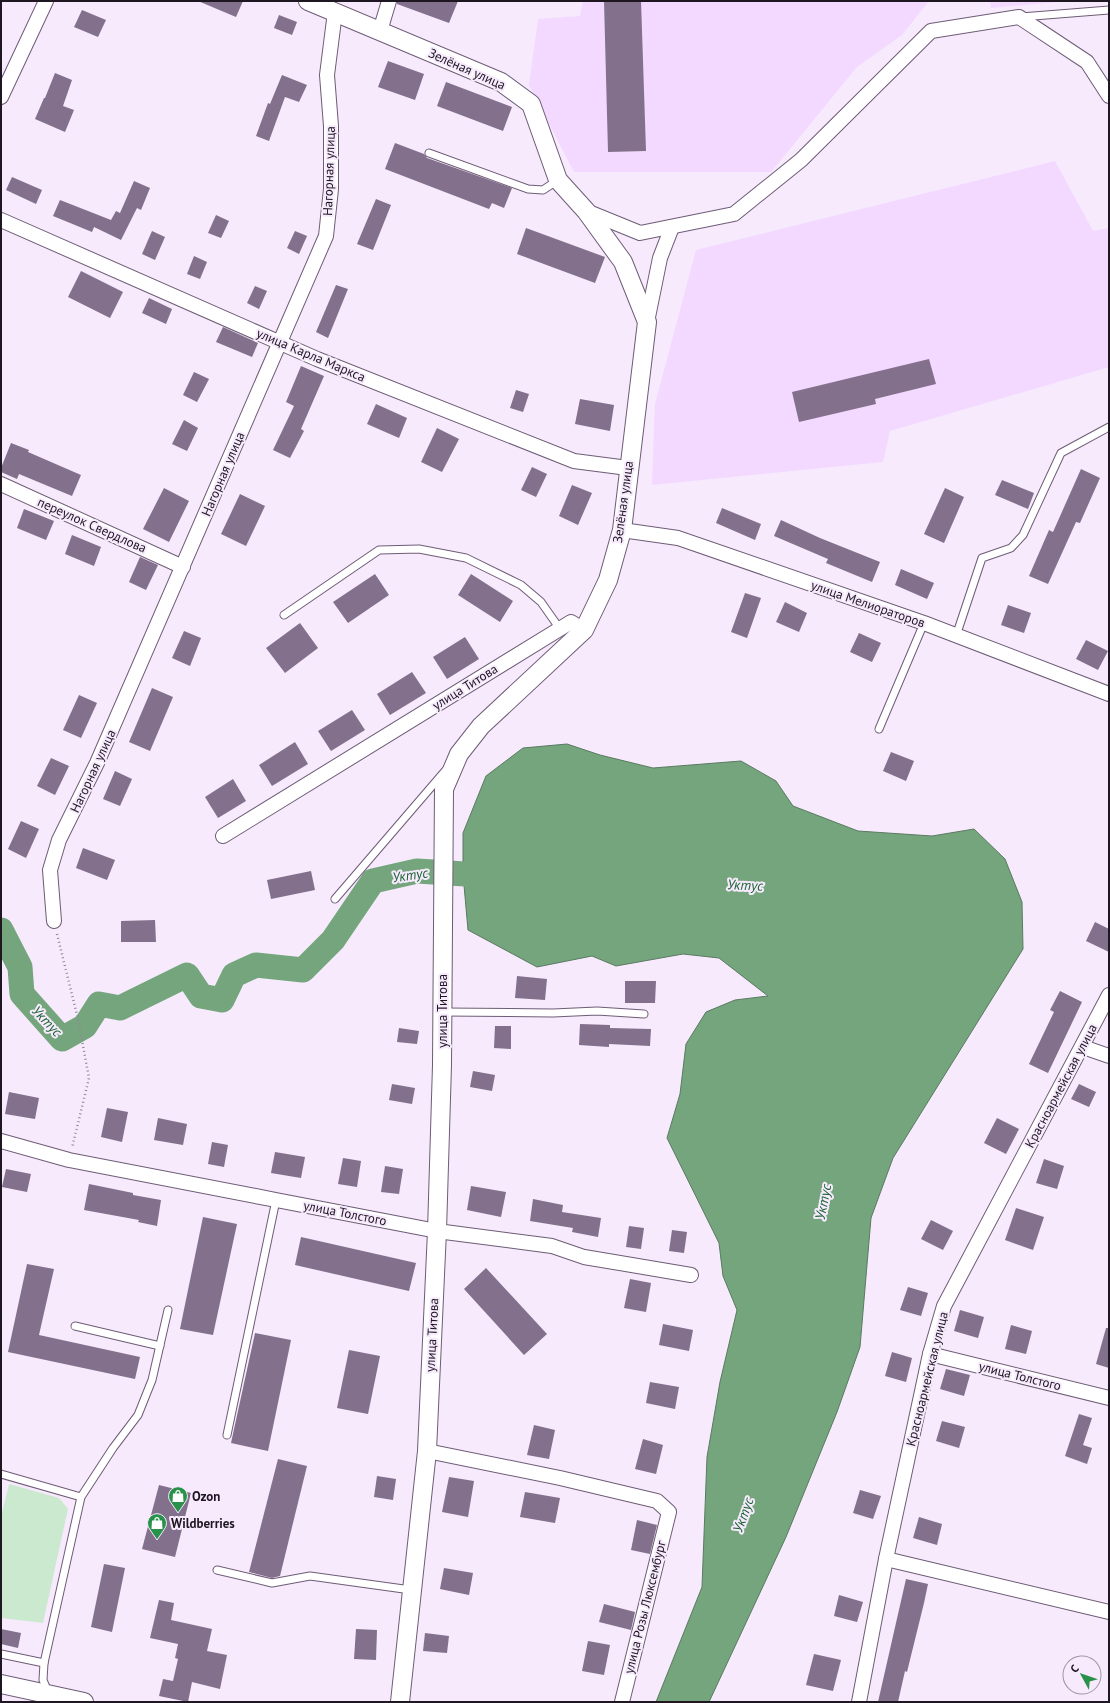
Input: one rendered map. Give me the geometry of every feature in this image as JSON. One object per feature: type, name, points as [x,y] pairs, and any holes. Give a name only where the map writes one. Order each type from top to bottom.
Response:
[{"type":"street","points":[[1,97],[46,1]]},
{"type":"street","name":"Зелёная улица","points":[[308,1],[501,82],[531,104],[558,180],[586,211],[623,262],[646,322],[622,530],[608,580],[584,630],[481,726],[459,754],[444,789]]},
{"type":"street","points":[[380,31],[389,1]]},
{"type":"street","name":"Нагорная улица","points":[[54,921],[50,870],[59,840],[98,763],[326,236],[331,189],[331,126],[327,75],[335,12]]},
{"type":"street","points":[[586,211],[640,233],[734,214],[801,160],[931,31],[1019,17],[1087,62],[1109,96]]},
{"type":"street","name":"улица Карла Маркса","points":[[1,220],[280,343],[574,461],[628,468]]},
{"type":"street","points":[[646,322],[660,258],[672,227]]},
{"type":"street","name":"переулок Свердлова","points":[[1,484],[183,567]]},
{"type":"street","name":"улица Мелиораторов","points":[[622,530],[678,538],[924,623],[1109,694]]},
{"type":"street","name":"улица Титова","points":[[223,836],[571,622],[584,630]]},
{"type":"street","name":"улица Титова","points":[[400,1702],[427,1451],[437,1231],[443,1012],[442,967],[444,789]]},
{"type":"street","name":"Красноармейская улица","points":[[859,1702],[886,1559],[930,1354],[944,1306],[1083,1047],[1109,995]]},
{"type":"street","points":[[1083,1047],[1109,1056]]},
{"type":"street","name":"улица Толстого","points":[[1,1141],[69,1160],[437,1231],[552,1246],[584,1257],[691,1275]]},
{"type":"street","name":"улица Толстого","points":[[930,1354],[1109,1398]]},
{"type":"street","name":"улица Розы Люксембург","points":[[427,1451],[560,1478],[657,1501],[669,1512],[622,1702]]},
{"type":"street","points":[[886,1559],[1109,1612]]},
{"type":"street","points":[[1,1684],[52,1699],[84,1702]]},
{"type":"lane","points":[[1019,17],[1109,10]]},
{"type":"lane","points":[[429,153],[528,189],[543,190],[558,180]]},
{"type":"lane","points":[[956,636],[982,558],[1011,548],[1023,535],[1060,453],[1109,427]]},
{"type":"lane","points":[[284,615],[379,550],[419,549],[466,558],[521,585],[541,602],[560,629]]},
{"type":"lane","points":[[879,729],[924,623]]},
{"type":"lane","points":[[334,899],[459,754]]},
{"type":"lane","points":[[443,1012],[553,1013],[597,1011],[644,1014]]},
{"type":"lane","points":[[227,1435],[276,1200]]},
{"type":"lane","points":[[52,1699],[43,1680],[44,1663],[81,1497],[113,1448],[138,1415],[152,1380],[168,1310]]},
{"type":"lane","points":[[75,1326],[160,1346]]},
{"type":"lane","points":[[1,1474],[81,1497]]},
{"type":"lane","points":[[217,1570],[272,1583],[310,1576],[412,1590]]},
{"type":"lane","points":[[1,1654],[44,1663]]},
{"type":"path","points":[[54,921],[78,1018],[86,1054],[89,1078],[69,1160]]},
{"type":"shaded area","points":[[583,1],[929,1],[902,35],[857,67],[771,172],[574,172],[529,85],[538,19],[580,16]]},
{"type":"shaded area","points":[[990,1],[1066,1],[991,8]]},
{"type":"shaded area","points":[[1055,161],[1093,231],[1109,228],[1109,367],[890,431],[883,462],[652,485],[655,404],[696,250]]},
{"type":"shaded area","points":[[9,1484],[59,1498],[68,1509],[43,1623],[1,1618],[1,1517]]},
{"type":"water","points":[[567,744],[600,755],[653,768],[741,761],[776,781],[793,806],[858,831],[932,836],[974,829],[1005,859],[1022,902],[1023,949],[893,1158],[871,1218],[860,1347],[837,1412],[786,1537],[709,1702],[656,1702],[702,1587],[707,1457],[720,1382],[737,1310],[723,1276],[719,1243],[667,1138],[680,1094],[686,1044],[706,1012],[735,1000],[768,996],[719,958],[683,954],[616,966],[592,956],[537,967],[468,930],[463,874],[463,833],[486,776],[523,748]]},
{"type":"building","points":[[198,1],[243,1],[236,17]]},
{"type":"building","points":[[397,1],[458,1],[449,23],[397,4]]},
{"type":"building","points":[[604,1],[641,1],[646,151],[608,152]]},
{"type":"building","points":[[82,10],[106,20],[98,37],[74,27]]},
{"type":"building","points":[[279,15],[297,22],[292,35],[274,28]]},
{"type":"building","points":[[388,61],[424,74],[415,100],[378,87]]},
{"type":"building","points":[[55,73],[72,80],[63,106],[74,110],[65,132],[35,119]]},
{"type":"building","points":[[282,75],[307,85],[299,102],[285,97],[269,141],[256,136],[268,103],[270,104]]},
{"type":"building","points":[[446,82],[512,107],[503,131],[437,106]]},
{"type":"building","points":[[395,143],[424,154],[427,158],[512,188],[504,208],[492,203],[489,209],[385,169]]},
{"type":"building","points":[[12,177],[42,190],[36,204],[6,190]]},
{"type":"building","points":[[134,181],[150,188],[141,210],[137,208],[121,240],[94,227],[92,232],[53,216],[60,200],[111,220],[116,211],[120,213]]},
{"type":"building","points":[[376,199],[391,205],[373,250],[357,244]]},
{"type":"building","points":[[216,215],[229,221],[221,238],[208,233]]},
{"type":"building","points":[[526,228],[605,257],[595,283],[517,254]]},
{"type":"building","points":[[152,231],[165,237],[155,260],[142,254]]},
{"type":"building","points":[[295,231],[307,236],[299,254],[287,248]]},
{"type":"building","points":[[194,256],[207,262],[200,279],[187,274]]},
{"type":"building","points":[[81,271],[123,292],[110,318],[68,297]]},
{"type":"building","points":[[336,285],[348,289],[328,338],[316,332]]},
{"type":"building","points":[[255,286],[267,291],[259,309],[247,303]]},
{"type":"building","points":[[149,298],[172,309],[166,324],[142,313]]},
{"type":"building","points":[[223,327],[258,343],[252,357],[216,342]]},
{"type":"building","points":[[929,359],[936,384],[875,399],[876,404],[799,422],[792,392]]},
{"type":"building","points":[[301,366],[324,376],[301,429],[304,431],[290,458],[273,450],[294,406],[286,402]]},
{"type":"building","points":[[194,372],[209,379],[197,402],[183,395]]},
{"type":"building","points":[[516,390],[529,394],[523,412],[510,408]]},
{"type":"building","points":[[580,399],[614,405],[610,431],[575,424]]},
{"type":"building","points":[[376,404],[407,418],[399,438],[367,424]]},
{"type":"building","points":[[184,420],[198,428],[187,451],[172,444]]},
{"type":"building","points":[[437,428],[459,439],[442,472],[421,462]]},
{"type":"building","points":[[11,443],[81,475],[72,496],[19,474],[17,479],[1,472],[1,468]]},
{"type":"building","points":[[532,467],[547,474],[536,497],[521,490]]},
{"type":"building","points":[[1081,469],[1100,478],[1080,523],[1076,522],[1048,584],[1029,576],[1049,530],[1053,532]]},
{"type":"building","points":[[1002,480],[1034,493],[1028,509],[995,495]]},
{"type":"building","points":[[572,485],[592,493],[578,525],[559,516]]},
{"type":"building","points":[[164,488],[189,501],[169,542],[143,529]]},
{"type":"building","points":[[945,488],[964,497],[944,543],[924,534]]},
{"type":"building","points":[[240,494],[265,506],[246,546],[221,534]]},
{"type":"building","points":[[722,508],[761,524],[755,540],[716,523]]},
{"type":"building","points":[[24,509],[54,521],[46,540],[17,528]]},
{"type":"building","points":[[781,520],[820,538],[880,562],[872,582],[826,563],[828,559],[774,536]]},
{"type":"building","points":[[72,535],[101,547],[94,566],[65,554]]},
{"type":"building","points":[[140,557],[158,565],[146,590],[129,582]]},
{"type":"building","points":[[901,569],[934,583],[927,599],[895,585]]},
{"type":"building","points":[[375,574],[389,595],[348,623],[333,602]]},
{"type":"building","points":[[471,574],[513,601],[500,622],[458,595]]},
{"type":"building","points":[[745,593],[761,598],[747,638],[731,632]]},
{"type":"building","points":[[785,602],[807,613],[799,632],[776,622]]},
{"type":"building","points":[[1008,605],[1031,613],[1024,633],[1001,625]]},
{"type":"building","points":[[300,623],[318,648],[285,673],[266,648]]},
{"type":"building","points":[[184,631],[201,638],[190,666],[172,658]]},
{"type":"building","points":[[859,633],[881,643],[872,662],[850,652]]},
{"type":"building","points":[[465,637],[479,659],[447,679],[433,657]]},
{"type":"building","points":[[1086,640],[1108,651],[1098,670],[1076,659]]},
{"type":"building","points":[[412,672],[426,693],[390,715],[377,694]]},
{"type":"building","points":[[152,688],[173,697],[150,751],[129,742]]},
{"type":"building","points":[[79,695],[97,703],[81,738],[63,730]]},
{"type":"building","points":[[352,710],[365,730],[331,751],[318,731]]},
{"type":"building","points":[[295,742],[308,764],[272,786],[259,765]]},
{"type":"building","points":[[891,752],[914,761],[906,781],[883,771]]},
{"type":"building","points":[[51,758],[69,766],[55,795],[37,786]]},
{"type":"building","points":[[115,771],[132,779],[120,806],[103,799]]},
{"type":"building","points":[[233,779],[246,801],[218,818],[205,797]]},
{"type":"building","points":[[21,821],[39,829],[26,858],[8,849]]},
{"type":"building","points":[[83,848],[115,860],[107,880],[76,868]]},
{"type":"building","points":[[311,871],[315,890],[271,899],[267,880]]},
{"type":"building","points":[[155,920],[156,942],[121,942],[121,921]]},
{"type":"building","points":[[1095,922],[1109,929],[1109,952],[1086,941]]},
{"type":"building","points":[[517,976],[547,979],[545,1000],[515,998]]},
{"type":"building","points":[[625,981],[656,981],[655,1003],[625,1003]]},
{"type":"building","points":[[1060,991],[1082,1002],[1048,1073],[1029,1064],[1054,1012],[1050,1010]]},
{"type":"building","points":[[580,1024],[610,1025],[610,1028],[651,1029],[650,1046],[609,1044],[609,1047],[579,1045]]},
{"type":"building","points":[[495,1026],[511,1026],[511,1049],[494,1048]]},
{"type":"building","points":[[399,1028],[419,1031],[417,1044],[397,1042]]},
{"type":"building","points":[[473,1071],[495,1075],[492,1091],[470,1087]]},
{"type":"building","points":[[392,1084],[415,1088],[412,1104],[389,1100]]},
{"type":"building","points":[[1079,1084],[1096,1092],[1089,1107],[1071,1099]]},
{"type":"building","points":[[9,1092],[39,1098],[35,1119],[5,1114]]},
{"type":"building","points":[[107,1108],[128,1112],[122,1142],[101,1137]]},
{"type":"building","points":[[158,1118],[187,1124],[183,1145],[154,1140]]},
{"type":"building","points":[[997,1118],[1019,1129],[1006,1154],[984,1143]]},
{"type":"building","points":[[212,1142],[228,1145],[224,1167],[208,1164]]},
{"type":"building","points":[[275,1152],[305,1157],[301,1178],[271,1173]]},
{"type":"building","points":[[343,1158],[361,1161],[357,1187],[338,1184]]},
{"type":"building","points":[[1044,1159],[1064,1166],[1057,1189],[1036,1183]]},
{"type":"building","points":[[385,1166],[403,1169],[399,1194],[381,1192]]},
{"type":"building","points":[[6,1169],[31,1174],[27,1192],[2,1187]]},
{"type":"building","points":[[89,1184],[161,1200],[157,1226],[138,1222],[139,1220],[84,1210]]},
{"type":"building","points":[[471,1186],[506,1192],[501,1217],[467,1210]]},
{"type":"building","points":[[533,1199],[563,1205],[562,1212],[601,1218],[598,1237],[572,1232],[573,1228],[530,1221]]},
{"type":"building","points":[[1016,1208],[1044,1217],[1033,1250],[1005,1240]]},
{"type":"building","points":[[203,1217],[237,1224],[213,1335],[180,1329]]},
{"type":"building","points":[[931,1220],[953,1231],[943,1250],[921,1239]]},
{"type":"building","points":[[629,1226],[644,1228],[641,1249],[626,1247]]},
{"type":"building","points":[[672,1230],[687,1232],[684,1253],[669,1251]]},
{"type":"building","points":[[301,1237],[416,1263],[409,1291],[295,1265]]},
{"type":"building","points":[[27,1264],[54,1269],[39,1335],[140,1357],[135,1379],[8,1352]]},
{"type":"building","points":[[486,1268],[547,1334],[524,1355],[464,1289]]},
{"type":"building","points":[[630,1279],[651,1283],[646,1312],[624,1308]]},
{"type":"building","points":[[908,1287],[928,1293],[921,1316],[900,1310]]},
{"type":"building","points":[[960,1310],[984,1317],[978,1338],[954,1331]]},
{"type":"building","points":[[663,1324],[693,1330],[689,1351],[659,1345]]},
{"type":"building","points":[[1011,1325],[1032,1331],[1026,1354],[1005,1349]]},
{"type":"building","points":[[1106,1328],[1109,1328],[1109,1368],[1096,1364]]},
{"type":"building","points":[[255,1333],[291,1340],[268,1451],[231,1443]]},
{"type":"building","points":[[349,1350],[380,1356],[368,1414],[337,1408]]},
{"type":"building","points":[[892,1352],[912,1358],[906,1382],[885,1376]]},
{"type":"building","points":[[946,1369],[970,1375],[964,1396],[940,1389]]},
{"type":"building","points":[[650,1382],[679,1387],[675,1409],[646,1403]]},
{"type":"building","points":[[1079,1414],[1092,1418],[1083,1445],[1092,1448],[1087,1464],[1065,1456]]},
{"type":"building","points":[[942,1421],[965,1427],[959,1448],[936,1441]]},
{"type":"building","points":[[534,1425],[555,1430],[549,1459],[527,1455]]},
{"type":"building","points":[[643,1439],[663,1445],[656,1474],[635,1469]]},
{"type":"building","points":[[278,1459],[307,1466],[280,1576],[272,1578],[249,1572]]},
{"type":"building","points":[[377,1476],[396,1479],[393,1500],[374,1497]]},
{"type":"building","points":[[449,1477],[474,1481],[468,1517],[442,1512]]},
{"type":"building","points":[[159,1485],[191,1493],[175,1557],[142,1549]]},
{"type":"building","points":[[860,1490],[881,1496],[873,1519],[853,1513]]},
{"type":"building","points":[[525,1492],[560,1498],[555,1523],[520,1517]]},
{"type":"building","points":[[919,1517],[942,1524],[937,1545],[913,1538]]},
{"type":"building","points":[[637,1520],[657,1525],[650,1554],[631,1550]]},
{"type":"building","points":[[104,1564],[125,1568],[112,1632],[91,1627]]},
{"type":"building","points":[[444,1568],[473,1573],[469,1595],[440,1589]]},
{"type":"building","points":[[906,1579],[928,1584],[924,1603],[898,1702],[878,1702]]},
{"type":"building","points":[[839,1595],[863,1602],[857,1622],[834,1616]]},
{"type":"building","points":[[159,1600],[174,1603],[171,1620],[212,1629],[207,1651],[227,1655],[220,1689],[192,1682],[188,1702],[159,1696],[163,1679],[173,1681],[178,1659],[175,1658],[178,1644],[150,1638]]},
{"type":"building","points":[[604,1604],[635,1612],[631,1630],[599,1622]]},
{"type":"building","points":[[1,1629],[21,1633],[18,1648],[1,1644]]},
{"type":"building","points":[[356,1629],[377,1630],[376,1660],[354,1659]]},
{"type":"building","points":[[425,1633],[449,1636],[447,1653],[423,1651]]},
{"type":"building","points":[[588,1641],[610,1645],[604,1675],[582,1671]]},
{"type":"building","points":[[814,1654],[841,1660],[833,1691],[806,1685]]},
{"type":"waterway","name":"Уктус","points":[[1,930],[20,967],[22,994],[62,1039],[85,1026],[99,1004],[120,1008],[187,975],[201,996],[222,1000],[234,975],[256,965],[303,970],[333,940],[373,881],[417,871],[497,876]]},
{"type":"place","name":"Ozon","points":[[178,1513]]},
{"type":"place","name":"Wildberries","points":[[157,1540]]}]
